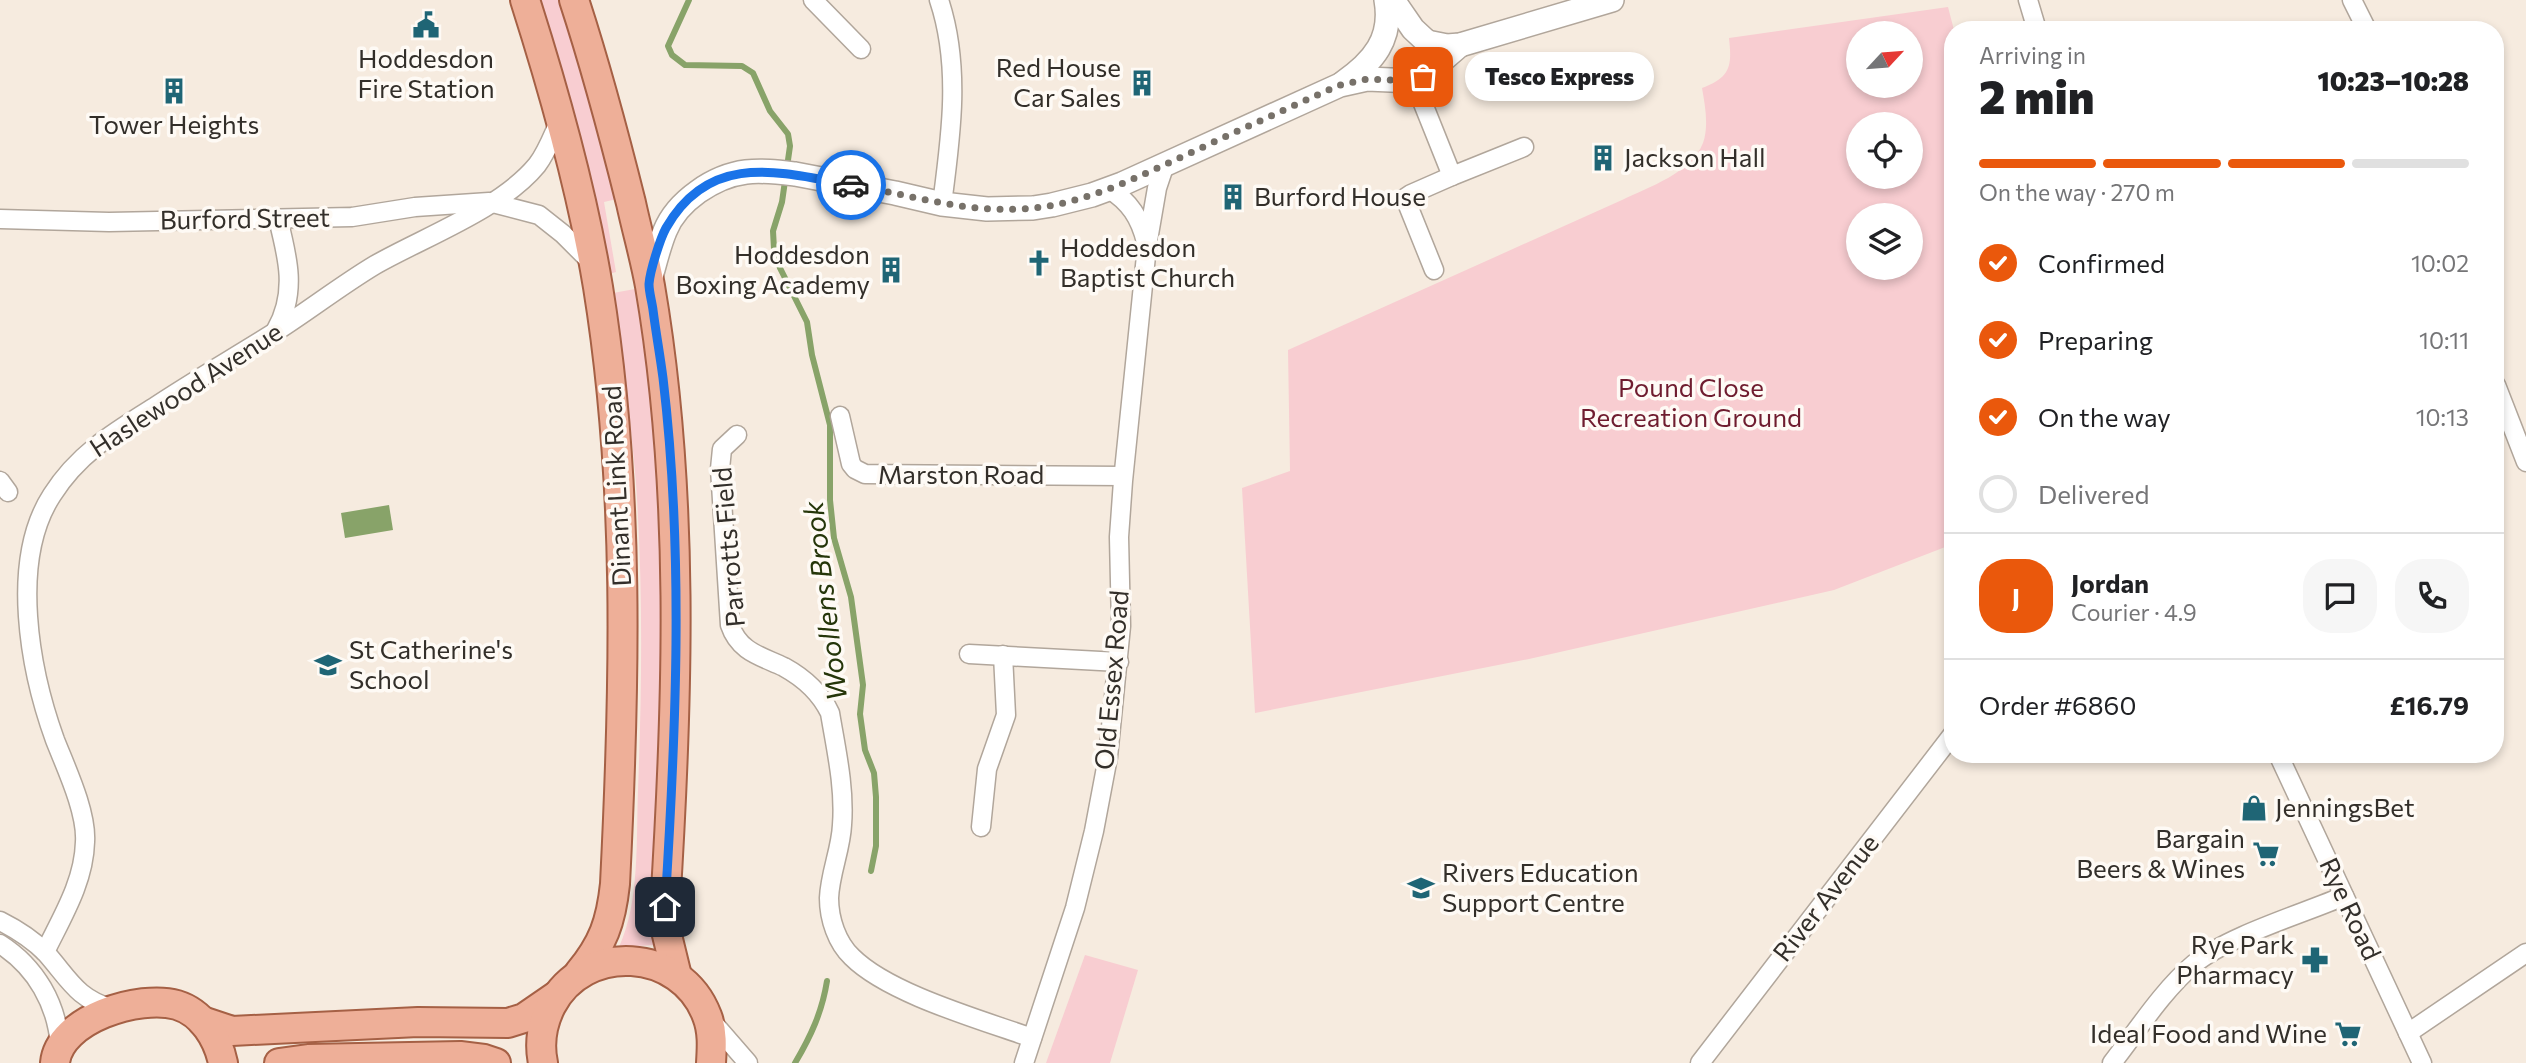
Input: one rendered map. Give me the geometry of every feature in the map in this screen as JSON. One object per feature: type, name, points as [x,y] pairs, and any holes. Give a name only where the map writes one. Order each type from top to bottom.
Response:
[{"type":"main road","name":"Dinant Link Road","points":[[525,0],[560,120],[593,264],[610,375],[618,470],[624,641],[617,852],[612,912],[594,956],[579,974]]},
{"type":"main road","name":"Dinant Link Road","points":[[574,0],[616,139],[649,284],[663,379],[676,553],[676,696],[665,907],[666,931],[677,976]]},
{"type":"main road","points":[[202,1021],[232,1031],[418,1022],[508,1023],[524,1018],[556,996],[579,974],[604,962],[647,962],[677,976],[695,994],[707,1015],[712,1040],[711,1063]]},
{"type":"main road","points":[[543,1063],[541,1037],[545,1017],[556,996]]},
{"type":"main road","points":[[57,1054],[85,1024],[113,1009],[146,1003],[177,1005],[191,1012],[212,1033],[223,1063]]},
{"type":"main road","points":[[279,1063],[308,1059],[460,1056],[496,1063]]},
{"type":"street","points":[[813,0],[860,49]]},
{"type":"street","points":[[939,0],[948,39],[953,83],[942,204]]},
{"type":"street","points":[[1340,85],[1361,69],[1380,49],[1387,27],[1386,0]]},
{"type":"street","points":[[1393,0],[1413,29],[1434,49],[1434,68]]},
{"type":"street","points":[[1427,42],[1447,46],[1460,45],[1612,0]]},
{"type":"street","points":[[2028,0],[2034,21]]},
{"type":"street","points":[[2353,0],[2363,21]]},
{"type":"street","points":[[649,284],[665,230],[678,211],[700,191],[723,178],[743,172],[795,174],[895,192],[942,204],[987,209],[1032,208],[1073,201],[1109,189],[1340,85],[1367,79],[1414,81],[1423,77],[1460,45]]},
{"type":"street","points":[[1414,81],[1452,176]]},
{"type":"street","points":[[489,202],[513,187],[538,163],[560,120]]},
{"type":"street","points":[[1434,270],[1405,198],[1524,147]]},
{"type":"street","name":"Old Essex Road","points":[[1024,1063],[1066,938],[1091,844],[1108,757],[1119,662],[1119,537],[1124,476],[1147,246],[1157,188],[1166,164]]},
{"type":"street","name":"Old Essex Road","points":[[1109,189],[1126,201],[1136,215],[1147,246]]},
{"type":"street","name":"Burford Street","points":[[0,219],[109,222],[352,217],[415,207],[489,202],[539,215],[593,264]]},
{"type":"street","name":"Haslewood Avenue","points":[[45,952],[79,878],[86,840],[79,808],[45,708],[34,652],[26,573],[35,531],[49,499],[71,467],[122,427],[274,333],[375,265],[438,234],[489,202]]},
{"type":"street","points":[[274,333],[287,306],[290,290],[289,261],[278,219]]},
{"type":"street","points":[[2504,406],[2526,462]]},
{"type":"street","name":"Marston Road","points":[[840,416],[851,464],[865,474],[1124,476]]},
{"type":"street","name":"Parrotts Field","points":[[737,435],[722,449],[719,469],[730,625],[734,637],[742,646],[805,681],[825,702],[830,713],[843,806],[829,897],[830,911],[839,938],[853,958],[895,986],[1032,1038]]},
{"type":"street","points":[[969,654],[1119,662]]},
{"type":"street","points":[[981,827],[987,769],[1006,715],[1003,655]]},
{"type":"street","name":"River Avenue","points":[[1700,1063],[1944,746]]},
{"type":"street","name":"Rye Road","points":[[2282,763],[2422,1063]]},
{"type":"street","points":[[2112,1063],[2178,979],[2195,963],[2244,937],[2344,897]]},
{"type":"street","points":[[0,921],[29,938],[45,952],[78,991],[97,1004],[113,1009]]},
{"type":"street","points":[[0,944],[27,965],[48,998],[59,1029],[57,1054]]},
{"type":"street","points":[[2408,1033],[2526,953]]},
{"type":"street","points":[[707,1015],[748,1063]]},
{"type":"green space","points":[[540,0],[563,0],[617,199],[604,202],[616,272],[609,274],[577,127]]},
{"type":"green space","name":"Pound Close Recreation Ground","points":[[1948,7],[1952,21],[1944,21],[1944,547],[1834,590],[1529,659],[1255,713],[1242,488],[1290,471],[1288,350],[1644,190],[1679,171],[1697,154],[1705,136],[1702,88],[1724,75],[1729,63],[1729,38],[1846,21],[1846,98],[1923,98],[1923,21],[1849,21]]},
{"type":"green space","points":[[635,289],[648,376],[662,546],[662,768],[652,932],[655,945],[619,947],[631,910],[636,870],[641,636],[636,483],[613,293]]},
{"type":"green space","points":[[1085,955],[1138,970],[1110,1063],[1046,1063]]},
{"type":"shaded area","points":[[389,505],[393,530],[345,538],[341,513]]},
{"type":"waterway","name":"Woollens Brook","points":[[689,0],[668,46],[672,55],[685,65],[742,66],[753,73],[770,111],[788,134],[790,146],[782,202],[773,231],[774,249],[780,268],[807,322],[812,355],[830,425],[830,500],[834,538],[851,597],[863,685],[860,714],[865,750],[874,773],[876,846],[871,871]]},
{"type":"waterway","name":"Woollens Brook","points":[[795,1063],[815,1024],[827,981]]},
{"type":"way so far","points":[[851,185],[965,207],[1017,209],[1052,205],[1073,201],[1122,184],[1340,85],[1367,79],[1404,82],[1423,77]]},
{"type":"place","name":"Hoddesdon Fire Station","points":[[426,25]]},
{"type":"place","name":"Tesco Express","points":[[1423,77]]},
{"type":"place","name":"Red House Car Sales","points":[[1142,83]]},
{"type":"place","name":"Tower Heights","points":[[174,91]]},
{"type":"place","name":"Jackson Hall","points":[[1603,158]]},
{"type":"place","name":"Burford House","points":[[1233,197]]},
{"type":"place","name":"Hoddesdon Baptist Church","points":[[1039,263]]},
{"type":"place","name":"Hoddesdon Boxing Academy","points":[[891,270]]},
{"type":"place","name":"St Catherine's School","points":[[328,665]]},
{"type":"place","name":"JenningsBet","points":[[2254,808]]},
{"type":"place","name":"Bargain Beers & Wines","points":[[2266,854]]},
{"type":"place","name":"Rivers Education Support Centre","points":[[1421,888]]},
{"type":"place","name":"Rye Park Pharmacy","points":[[2315,960]]},
{"type":"place","name":"Ideal Food and Wine","points":[[2348,1034]]},
{"type":"route","points":[[665,907],[676,696],[676,553],[663,379],[649,284],[665,230],[678,211],[700,191],[723,178],[743,172],[771,171],[851,185]]}]
